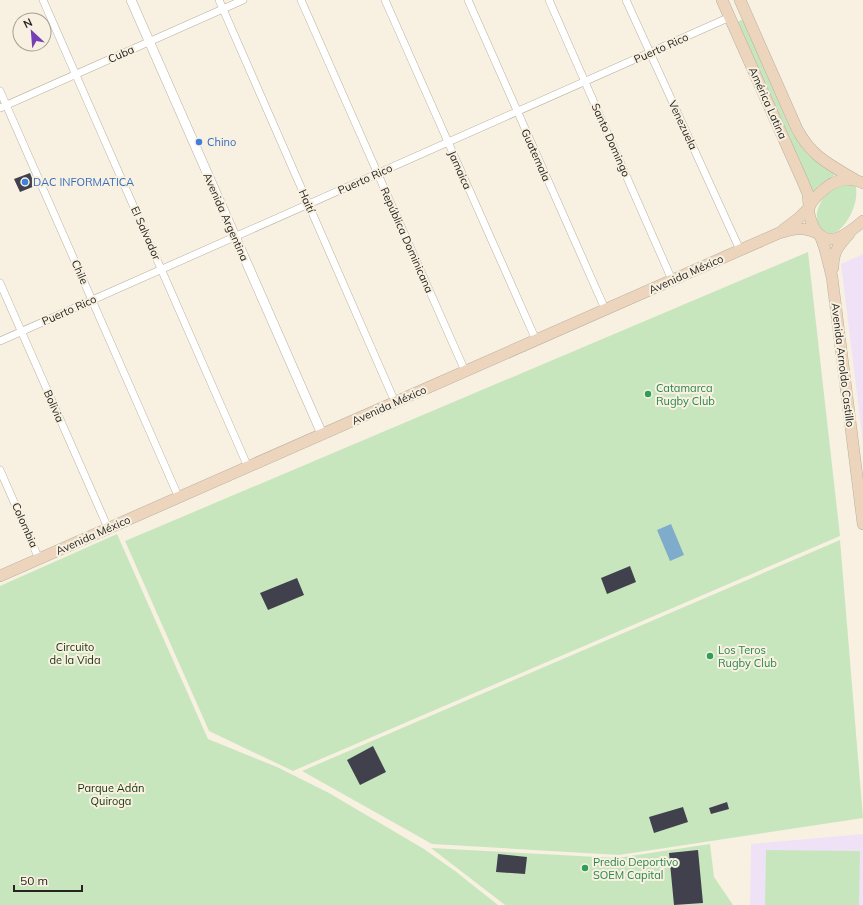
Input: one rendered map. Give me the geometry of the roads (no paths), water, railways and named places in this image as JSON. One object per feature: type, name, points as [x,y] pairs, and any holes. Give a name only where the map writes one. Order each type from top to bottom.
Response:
[{"type":"main road","name":"América Latina","points":[[722,0],[808,194],[809,217],[818,234]]},
{"type":"main road","name":"América Latina","points":[[740,0],[802,140],[817,156],[861,182]]},
{"type":"main road","name":"Avenida México","points":[[779,233],[799,218],[816,197],[832,184],[844,179],[861,182]]},
{"type":"main road","points":[[851,231],[863,221]]},
{"type":"main road","name":"Avenida México","points":[[0,576],[779,233],[801,228],[832,239],[842,237],[851,231]]},
{"type":"main road","name":"Avenida Arnoldo Castillo","points":[[832,276],[833,256],[851,231]]},
{"type":"main road","name":"Avenida Arnoldo Castillo","points":[[818,234],[825,249],[832,276],[863,524]]},
{"type":"street","name":"El Salvador","points":[[43,0],[248,467]]},
{"type":"street","name":"Avenida Argentina","points":[[131,0],[322,434]]},
{"type":"street","name":"Haití","points":[[218,0],[395,402]]},
{"type":"street","name":"Cuba","points":[[3,106],[243,0]]},
{"type":"street","name":"República Dominicana","points":[[301,0],[465,371]]},
{"type":"street","name":"Jamaica","points":[[385,0],[536,340]]},
{"type":"street","name":"Guatemala","points":[[468,0],[605,310]]},
{"type":"street","name":"Santo Domingo","points":[[549,0],[672,280]]},
{"type":"street","name":"Venezuela","points":[[626,0],[740,250]]},
{"type":"street","name":"Puerto Rico","points":[[0,341],[730,17]]},
{"type":"street","name":"Chile","points":[[0,91],[3,106],[92,300],[179,498]]},
{"type":"street","name":"Bolivia","points":[[0,283],[108,528]]},
{"type":"street","name":"Colombia","points":[[0,470],[39,559]]},
{"type":"water","points":[[671,524],[684,555],[670,561],[657,530]]},
{"type":"place","name":"Chino","points":[[199,142]]},
{"type":"place","name":"DAC INFORMATICA","points":[[25,182]]},
{"type":"place","name":"Catamarca Rugby Club","points":[[648,394]]},
{"type":"place","name":"Los Teros Rugby Club","points":[[710,656]]},
{"type":"place","name":"Predio Deportivo SOEM Capital","points":[[585,868]]},
{"type":"park label","name":"Circuito de la Vida","points":[[75,653]]},
{"type":"park label","name":"Parque Adán Quiroga","points":[[111,794]]}]
